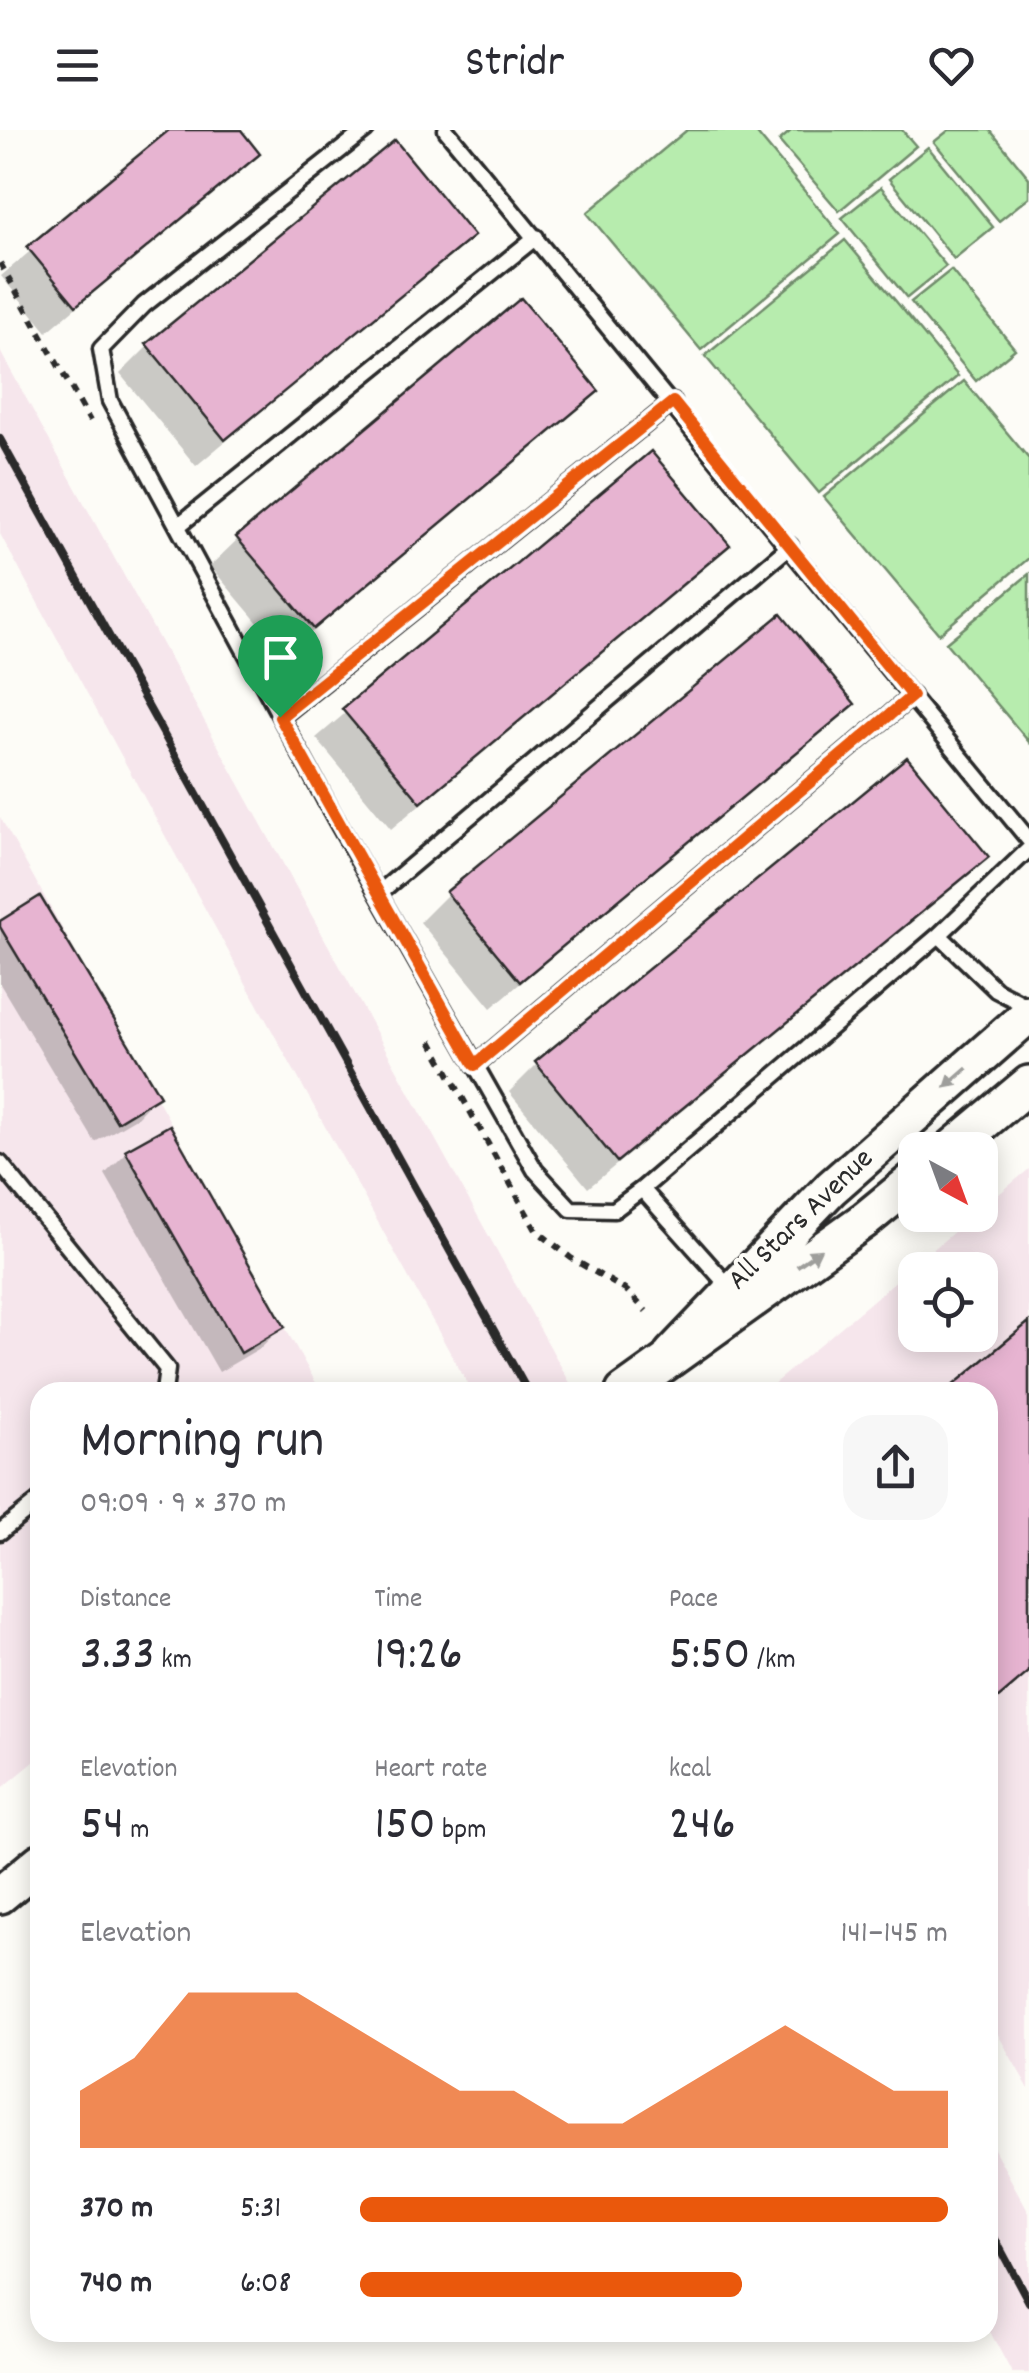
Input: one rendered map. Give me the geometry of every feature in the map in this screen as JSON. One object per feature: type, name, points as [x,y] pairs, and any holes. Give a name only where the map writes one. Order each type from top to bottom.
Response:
[{"type":"street","name":"All Stars Avenue","points":[[672,1354],[831,1188],[1029,1011]]},
{"type":"street","points":[[972,1132],[1029,1084]]},
{"type":"street","name":"All Stars Avenue","points":[[637,1382],[898,1192]]},
{"type":"lane","points":[[366,130],[144,305],[101,349],[110,401],[280,717],[535,1170],[571,1209],[614,1210],[939,934],[1029,849]]},
{"type":"lane","points":[[446,130],[1029,840]]},
{"type":"lane","points":[[178,526],[536,237]]},
{"type":"lane","points":[[280,717],[673,402]]},
{"type":"lane","points":[[378,894],[790,546]]},
{"type":"lane","points":[[475,1065],[912,696]]},
{"type":"lane","points":[[939,934],[996,990],[1029,1011]]},
{"type":"lane","points":[[0,1163],[167,1369],[165,1382]]},
{"type":"lane","points":[[642,1189],[731,1290]]},
{"type":"lane","points":[[0,1532],[30,1508]]},
{"type":"shaded area","points":[[0,351],[569,1382],[466,1382],[0,534]]},
{"type":"shaded area","points":[[0,817],[315,1382],[30,1382],[30,1765],[0,1790]]},
{"type":"shaded area","points":[[1029,1169],[1029,2089],[998,2035],[998,1382],[776,1382],[898,1279],[898,1352],[998,1352],[998,1252],[930,1252],[954,1232],[998,1232],[998,1195]]},
{"type":"shaded area","points":[[998,2156],[1029,2213],[1029,2373],[1012,2373],[995,2342]]},
{"type":"green space","points":[[687,130],[754,130],[840,234],[701,350],[587,213]]},
{"type":"green space","points":[[792,130],[902,130],[916,146],[839,211],[779,141]]},
{"type":"green space","points":[[949,130],[990,130],[1029,178],[1029,197],[999,221],[934,142]]},
{"type":"green space","points":[[928,147],[993,227],[954,259],[889,179]]},
{"type":"green space","points":[[881,187],[946,266],[907,298],[842,218]]},
{"type":"green space","points":[[845,240],[958,376],[819,493],[705,356]]},
{"type":"green space","points":[[951,270],[1015,349],[976,381],[911,302]]},
{"type":"green space","points":[[964,381],[1029,459],[1029,558],[939,634],[824,497]]},
{"type":"green space","points":[[1029,574],[1029,742],[946,643]]},
{"type":"building","points":[[169,130],[241,130],[260,154],[76,306],[27,247]]},
{"type":"building","points":[[395,140],[474,236],[225,440],[146,344]]},
{"type":"building","points":[[521,298],[599,391],[314,629],[236,537]]},
{"type":"building","points":[[651,451],[730,545],[421,803],[342,709]]},
{"type":"building","points":[[781,614],[855,704],[520,982],[446,892]]},
{"type":"building","points":[[907,757],[989,857],[617,1162],[535,1062]]},
{"type":"building","points":[[40,896],[160,1096],[117,1122],[0,927],[0,921]]},
{"type":"building","points":[[170,1125],[285,1327],[241,1353],[125,1150]]},
{"type":"building","points":[[1029,1322],[1029,1672],[998,1698],[998,1382],[957,1382],[998,1352]]},
{"type":"railway","points":[[0,439],[522,1382]]},
{"type":"railway","points":[[998,2245],[1029,2302]]},
{"type":"route","points":[[673,402],[912,696],[475,1065],[280,717],[673,402]]}]
